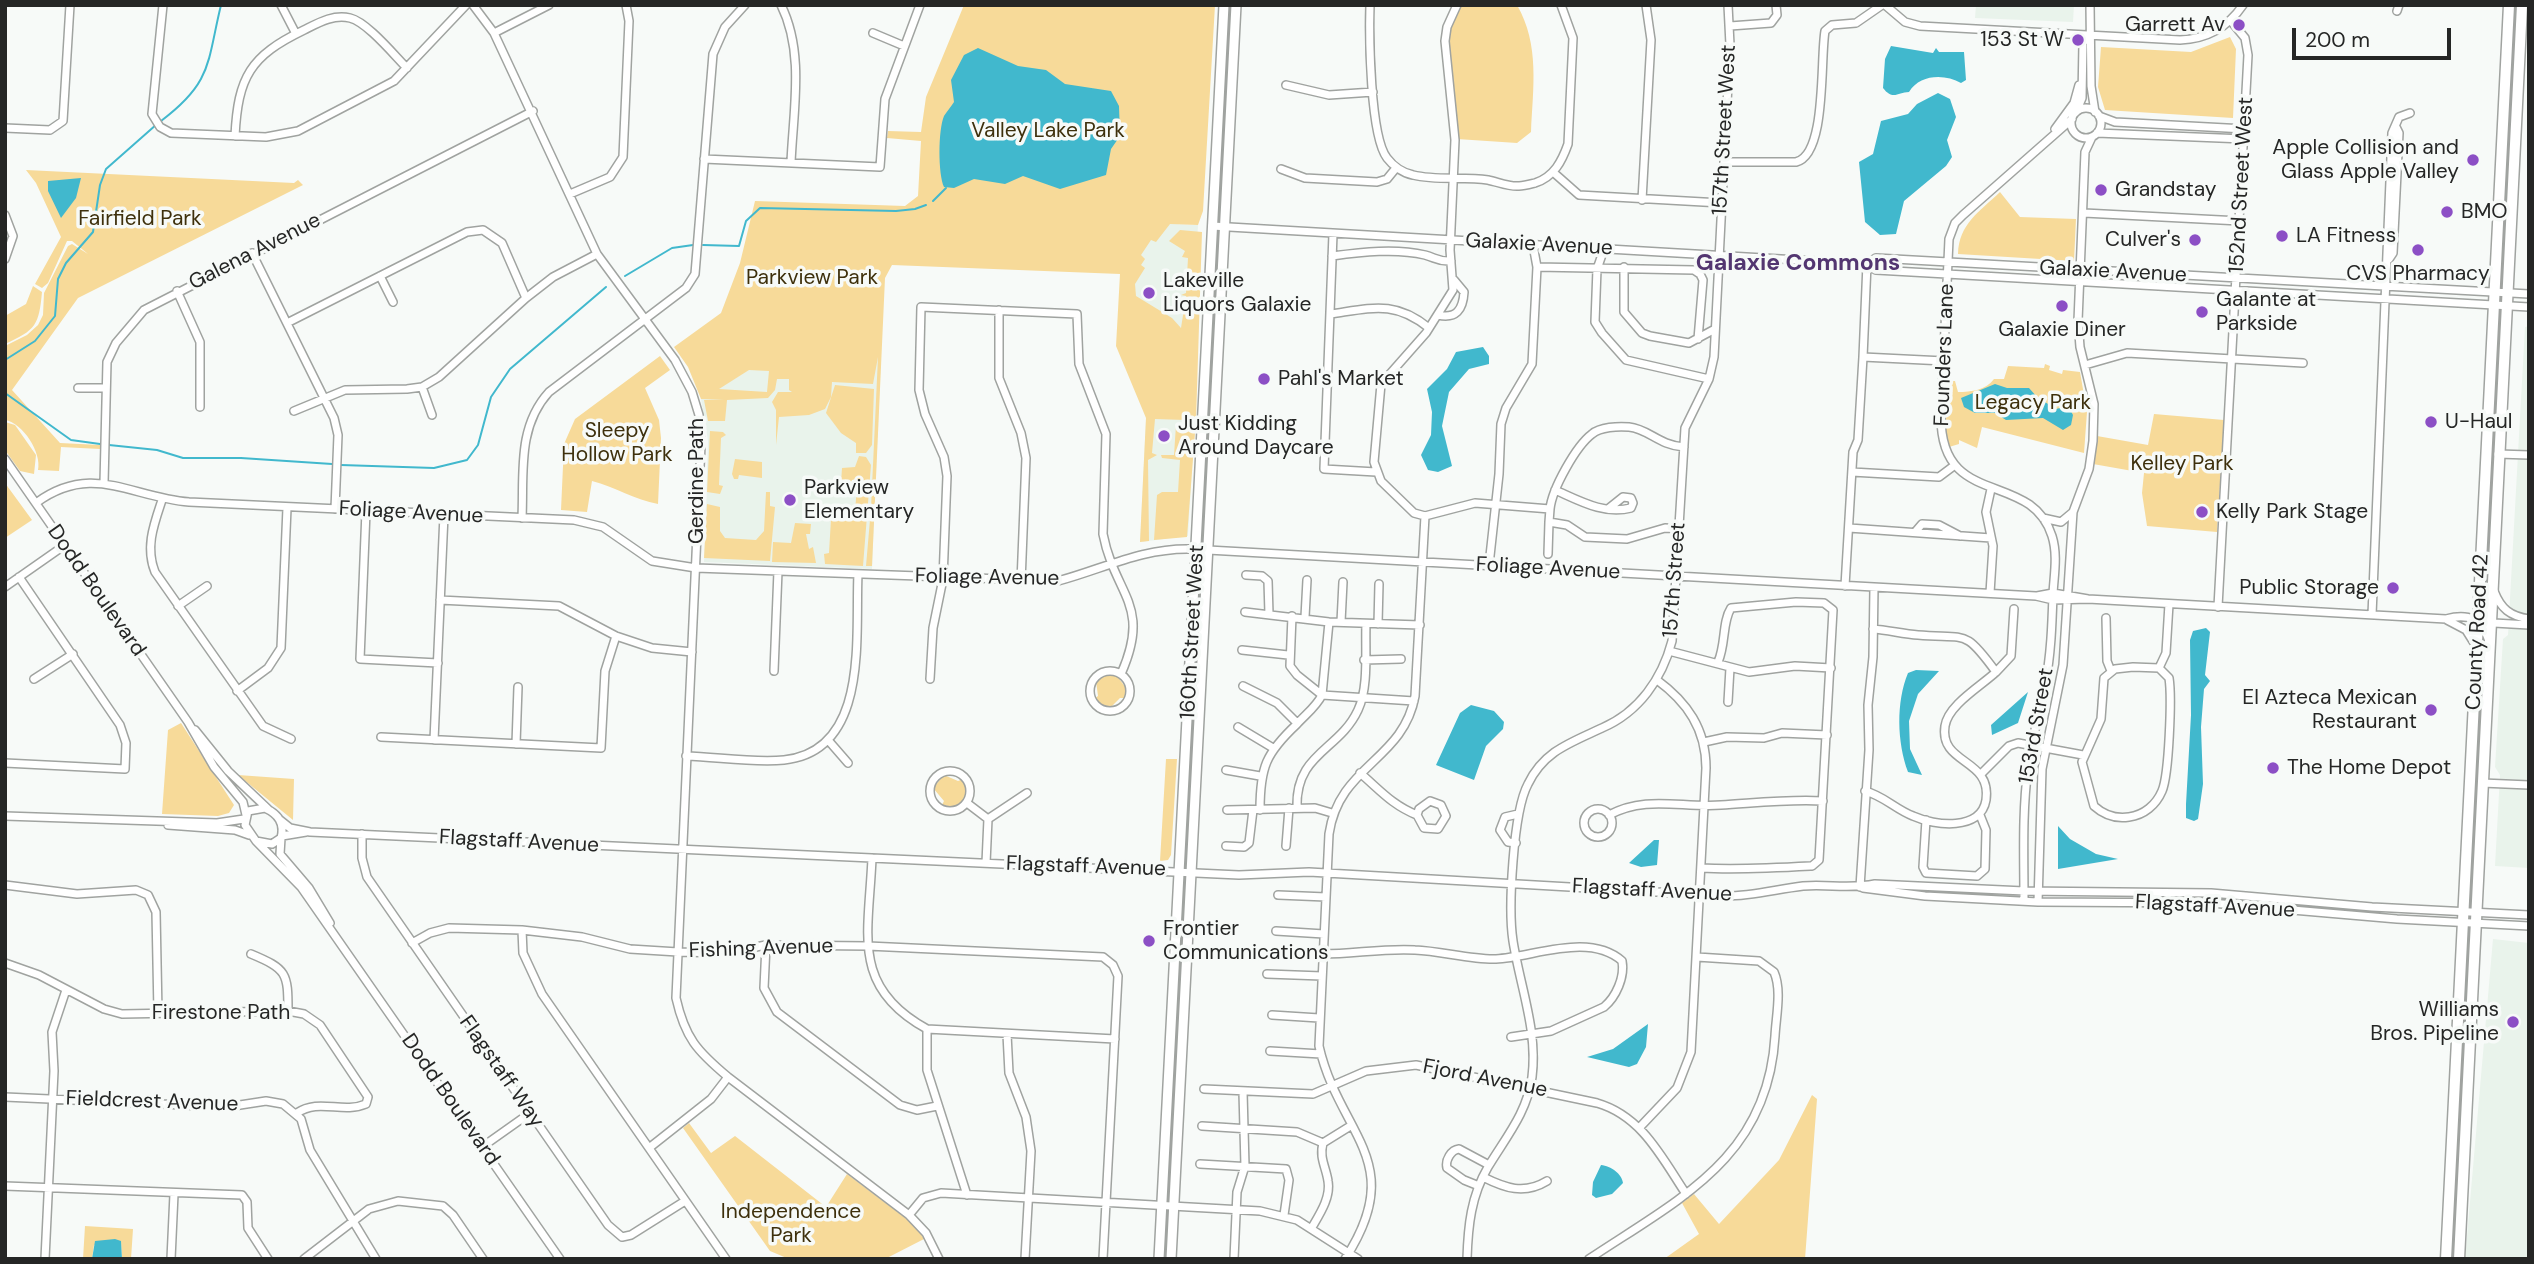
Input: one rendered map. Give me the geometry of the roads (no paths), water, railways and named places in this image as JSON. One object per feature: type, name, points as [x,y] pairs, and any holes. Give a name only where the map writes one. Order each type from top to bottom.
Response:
[{"type":"highway","name":"County Road 42","points":[[2459,1259],[2477,648],[2509,5]]},
{"type":"highway","name":"County Road 42","points":[[2446,1259],[2482,783],[2489,640],[2480,617],[2492,586],[2522,5]]},
{"type":"main road","name":"160th Street West","points":[[1159,1259],[1198,549],[1224,5]]},
{"type":"main road","name":"160th Street West","points":[[1171,1259],[1236,5]]},
{"type":"street","points":[[5,128],[50,130],[63,121],[70,5]]},
{"type":"street","points":[[163,5],[153,119],[161,129],[171,133],[275,137],[298,131],[381,90],[407,68],[466,5]]},
{"type":"street","points":[[281,5],[296,34]]},
{"type":"street","name":"Gerdine Path","points":[[472,5],[494,33],[533,111],[597,254],[683,373],[699,415],[701,445],[676,998],[690,1041],[699,1054],[909,1215],[926,1233],[939,1259]]},
{"type":"street","points":[[494,33],[549,5]]},
{"type":"street","points":[[570,194],[610,177],[623,157],[629,21],[626,5]]},
{"type":"street","points":[[522,518],[526,431],[535,407],[549,392],[686,288],[695,274],[711,66],[717,43],[725,27],[745,5]]},
{"type":"street","points":[[781,5],[791,25],[796,44],[791,163]]},
{"type":"street","points":[[704,159],[880,167],[885,99],[920,5]]},
{"type":"street","points":[[1370,5],[1368,40],[1380,145],[1396,168],[1413,175],[1520,186],[1538,182],[1553,172],[1563,159],[1568,144],[1573,38],[1561,5]]},
{"type":"street","points":[[1457,5],[1451,14],[1445,41],[1455,140],[1450,240],[1453,290],[1429,328],[1381,384],[1374,462],[1381,481],[1414,513],[1425,516],[1475,503],[1550,509]]},
{"type":"street","points":[[1642,200],[1651,40],[1646,5]]},
{"type":"street","name":"157th Street West","points":[[1719,255],[1730,26],[1728,5]]},
{"type":"street","points":[[1730,26],[1771,23],[1777,15],[1776,5]]},
{"type":"street","points":[[1724,162],[1797,162],[1805,159],[1813,147],[1820,106],[1825,32],[1832,25],[1856,23],[1883,5],[1905,22],[1920,26],[2190,40],[2213,33],[2231,21],[2243,5]]},
{"type":"street","points":[[2090,5],[2088,36],[2083,43],[2082,98],[2074,116],[2074,133],[2082,138],[2094,135],[2244,139]]},
{"type":"street","points":[[235,136],[237,102],[246,75],[268,50],[326,19],[350,18],[359,22],[407,68]]},
{"type":"street","name":"152nd Street West","points":[[2218,607],[2248,48],[2243,34],[2231,21]]},
{"type":"street","points":[[873,33],[904,46]]},
{"type":"street","points":[[2088,36],[2092,43],[2091,86],[2101,125],[2094,135]]},
{"type":"street","name":"Founders Lane","points":[[2045,142],[2074,103],[2081,74]]},
{"type":"street","points":[[1286,85],[1329,95],[1373,92]]},
{"type":"street","points":[[2074,116],[2083,109],[2115,122],[2245,129]]},
{"type":"street","name":"Galena Avenue","points":[[104,483],[107,362],[116,342],[144,310],[533,111]]},
{"type":"street","points":[[2372,615],[2389,258],[2393,253],[2399,144],[2396,127],[2399,117],[2410,113]]},
{"type":"street","name":"Founders Lane","points":[[1955,465],[1941,431],[1949,239],[1955,223],[2074,116]]},
{"type":"street","name":"153rd Street","points":[[2038,902],[2039,793],[2045,747],[2061,677],[2073,512],[2093,449],[2094,404],[2078,338],[2085,152],[2094,135]]},
{"type":"street","points":[[1281,169],[1305,178],[1377,182],[1387,179],[1396,168]]},
{"type":"street","points":[[1553,172],[1579,195],[1721,203]]},
{"type":"street","points":[[2084,213],[2240,222]]},
{"type":"street","points":[[5,215],[13,236],[5,259]]},
{"type":"street","name":"Galaxie Avenue","points":[[1212,226],[1867,264],[1876,270],[2529,307]]},
{"type":"street","points":[[287,323],[467,232],[483,230],[502,243],[527,298]]},
{"type":"street","points":[[1333,234],[1324,469],[1376,472]]},
{"type":"street","points":[[1489,565],[1501,425],[1506,408],[1532,364],[1537,267],[1533,245]]},
{"type":"street","points":[[1604,249],[1597,269],[1595,321],[1626,360],[1709,379]]},
{"type":"street","points":[[1332,256],[1367,251],[1426,255],[1439,262],[1451,261]]},
{"type":"street","points":[[252,253],[325,399],[338,435],[335,509]]},
{"type":"street","points":[[295,411],[358,388],[422,387],[439,377],[554,277],[597,254]]},
{"type":"street","name":"157th Street","points":[[1514,884],[1518,814],[1527,784],[1545,759],[1567,742],[1622,716],[1657,680],[1669,652],[1677,576],[1684,447],[1689,417],[1709,379],[1719,255]]},
{"type":"street","name":"Galaxie Avenue","points":[[1867,264],[1876,258],[2529,294]]},
{"type":"street","points":[[1845,586],[1853,452],[1858,440],[1867,264]]},
{"type":"street","points":[[1537,267],[1694,270],[1703,280],[1698,339]]},
{"type":"street","points":[[1624,267],[1624,312],[1634,325],[1650,336],[1689,343],[1715,329]]},
{"type":"street","points":[[380,276],[393,302]]},
{"type":"street","points":[[1438,315],[1449,317],[1458,313],[1464,303],[1464,292],[1454,280]]},
{"type":"street","points":[[177,291],[200,342],[200,407]]},
{"type":"street","points":[[930,679],[933,628],[943,579],[947,476],[944,457],[925,414],[919,390],[921,307],[1077,314],[1079,364],[1106,434],[1103,534],[1130,599],[1135,622],[1132,649],[1121,674]]},
{"type":"street","points":[[1331,314],[1392,307],[1412,314],[1429,328]]},
{"type":"street","points":[[999,310],[999,378],[1021,433],[1026,458],[1021,582]]},
{"type":"street","points":[[2085,365],[2127,353],[2304,363]]},
{"type":"street","points":[[1863,357],[1944,360]]},
{"type":"street","points":[[422,387],[432,415]]},
{"type":"street","points":[[78,388],[106,388]]},
{"type":"street","points":[[1548,554],[1550,509],[1555,490],[1565,470],[1591,434],[1599,430],[1629,427],[1644,430],[1669,446],[1684,447]]},
{"type":"street","points":[[2498,454],[2529,456]]},
{"type":"street","name":"Dodd Boulevard","points":[[5,459],[188,722],[228,771],[268,809]]},
{"type":"street","points":[[1852,472],[1939,477],[1955,465],[1974,482],[2020,498],[2043,518],[2054,545],[2053,597]]},
{"type":"street","name":"Foliage Avenue","points":[[36,503],[69,484],[104,483],[135,489],[162,500],[574,520],[603,527],[652,561],[696,568],[1021,582],[1058,581],[1153,550],[1198,549],[2218,607],[2446,619],[2480,617],[2507,625],[2529,625]]},
{"type":"street","points":[[1990,593],[1991,538],[1986,512],[1991,489]]},
{"type":"street","points":[[1555,490],[1596,509],[1608,509]]},
{"type":"street","points":[[162,500],[149,543],[149,558],[155,572],[263,726],[291,739]]},
{"type":"street","points":[[237,691],[268,668],[281,648],[287,508]]},
{"type":"street","points":[[366,511],[360,659],[438,663]]},
{"type":"street","points":[[2043,518],[2061,522],[2073,512]]},
{"type":"street","points":[[434,740],[444,515]]},
{"type":"street","points":[[1347,1256],[1368,1217],[1372,1192],[1367,1156],[1321,1054],[1319,1018],[1332,813],[1343,792],[1395,742],[1406,725],[1414,701],[1425,516]]},
{"type":"street","points":[[1549,522],[1567,525],[1585,537],[1627,539],[1665,528],[1679,529]]},
{"type":"street","points":[[1849,528],[1991,538]]},
{"type":"street","points":[[5,587],[65,545]]},
{"type":"street","points":[[774,671],[778,571]]},
{"type":"street","points":[[687,756],[784,760],[808,754],[828,740],[844,720],[852,697],[858,574]]},
{"type":"street","points":[[1246,575],[1262,576],[1268,581],[1269,614]]},
{"type":"street","points":[[5,763],[125,769],[126,743],[120,725],[19,577]]},
{"type":"street","points":[[1305,617],[1307,580]]},
{"type":"street","points":[[1341,622],[1343,582]]},
{"type":"street","points":[[1378,624],[1379,584]]},
{"type":"street","points":[[178,606],[207,586]]},
{"type":"street","points":[[2492,586],[2503,608],[2514,616],[2529,619]]},
{"type":"street","points":[[1860,887],[1874,587]]},
{"type":"street","name":"153rd Street","points":[[2024,901],[2025,792],[2031,744],[2047,672],[2053,597]]},
{"type":"street","points":[[440,600],[559,606],[616,636],[652,648],[692,653]]},
{"type":"street","points":[[1701,868],[1753,870],[1778,865],[1812,866],[1818,862],[1821,854],[1834,614],[1831,607],[1824,603],[1796,601],[1731,608],[1727,616],[1725,646],[1718,662]]},
{"type":"street","points":[[2159,668],[2166,653],[2169,604]]},
{"type":"street","points":[[1865,791],[1926,820],[1972,821],[1980,816],[1986,797],[1982,773],[1951,751],[1944,729],[1950,712],[2011,656],[2014,610]]},
{"type":"street","points":[[1245,612],[1305,617],[1329,622],[1419,625]]},
{"type":"street","points":[[1292,616],[1288,655],[1297,675],[1322,695],[1414,701]]},
{"type":"street","points":[[2106,618],[2107,661],[2111,671]]},
{"type":"street","points":[[2446,619],[2466,630],[2477,648]]},
{"type":"street","points":[[1226,846],[1244,847],[1249,843],[1260,776],[1273,748],[1322,695],[1329,622]]},
{"type":"street","points":[[1286,846],[1298,784],[1303,773],[1349,724],[1362,698],[1366,624]]},
{"type":"street","points":[[2489,640],[2507,625]]},
{"type":"street","points":[[1873,629],[1914,635],[1964,636],[1979,649],[1996,672]]},
{"type":"street","points":[[381,737],[601,748],[605,671],[616,636]]},
{"type":"street","points":[[1242,650],[1288,655]]},
{"type":"street","points":[[1669,652],[1718,662],[1730,668],[1758,672],[1787,667],[1830,668]]},
{"type":"street","points":[[34,679],[73,654]]},
{"type":"street","points":[[1364,660],[1401,659]]},
{"type":"street","points":[[2133,667],[2159,668],[2167,674],[2170,683],[2164,785],[2152,805],[2125,818],[2099,810],[2089,796],[2083,755],[2101,719],[2103,682],[2111,671],[2133,667]]},
{"type":"street","points":[[1728,702],[1730,668]]},
{"type":"street","points":[[1108,671],[1121,674],[1130,686],[1126,705],[1110,712],[1097,708],[1089,694],[1092,681],[1108,671]]},
{"type":"street","points":[[1640,1127],[1671,1096],[1687,1068],[1693,1042],[1704,805],[1704,743],[1689,709],[1657,680]]},
{"type":"street","points":[[1242,686],[1277,703],[1297,723]]},
{"type":"street","points":[[516,744],[518,687]]},
{"type":"street","name":"Dodd Boulevard","points":[[188,722],[209,759],[243,802],[245,817]]},
{"type":"street","points":[[1238,727],[1273,748]]},
{"type":"street","points":[[1704,743],[1727,737],[1765,738],[1782,733],[1827,734]]},
{"type":"street","points":[[828,740],[848,763]]},
{"type":"street","points":[[1982,773],[2009,746],[2018,743],[2083,755]]},
{"type":"street","points":[[1226,770],[1260,776]]},
{"type":"street","points":[[944,772],[959,773],[969,784],[971,794],[967,803],[954,811],[939,808],[930,796],[932,781],[944,772]]},
{"type":"street","points":[[1360,773],[1384,797],[1417,815],[1424,828],[1433,830],[1442,826],[1446,816],[1441,805],[1430,802],[1419,809],[1417,815]]},
{"type":"street","points":[[2482,783],[2529,785]]},
{"type":"street","points":[[988,819],[1027,793]]},
{"type":"street","points":[[1609,815],[1644,802],[1704,805],[1753,804],[1783,799],[1823,801]]},
{"type":"street","points":[[967,803],[988,819]]},
{"type":"street","points":[[1227,810],[1293,808],[1332,813]]},
{"type":"street","points":[[5,816],[217,823],[245,817],[253,809],[268,809],[280,820],[281,837],[270,844],[256,841],[240,831],[189,828],[150,821]]},
{"type":"street","points":[[1600,809],[1609,815],[1611,826],[1606,835],[1595,837],[1586,831],[1584,820],[1590,811],[1600,809]]},
{"type":"street","points":[[1516,843],[1508,842],[1500,830],[1505,817],[1518,814]]},
{"type":"street","points":[[1926,820],[1923,867],[1926,873],[1978,876],[1985,869],[1986,826],[1980,816]]},
{"type":"street","points":[[245,817],[249,835]]},
{"type":"street","points":[[986,863],[988,819]]},
{"type":"street","name":"Flagstaff Avenue","points":[[280,820],[290,828],[310,832],[1192,872],[1327,873],[1738,896],[1802,886],[1860,887],[1875,884],[2024,891],[2211,893],[2529,926]]},
{"type":"street","name":"Flagstaff Avenue","points":[[281,837],[310,832]]},
{"type":"street","name":"Flagstaff Way","points":[[362,834],[362,858],[367,877],[608,1225],[622,1241],[685,1201]]},
{"type":"street","name":"Dodd Boulevard","points":[[281,837],[280,855],[316,899],[340,942]]},
{"type":"street","name":"Dodd Boulevard","points":[[256,841],[301,887],[560,1259]]},
{"type":"street","points":[[872,858],[869,969],[878,989],[913,1022],[927,1029],[1115,1039],[1103,1259]]},
{"type":"street","points":[[5,884],[77,894],[136,890],[149,892],[156,912],[158,1013]]},
{"type":"street","points":[[1467,1259],[1470,1217],[1479,1186],[1489,1165],[1516,1125],[1529,1088],[1532,1035],[1512,929],[1514,884]]},
{"type":"street","name":"Flagstaff Avenue","points":[[1860,887],[1874,892],[2038,902],[2211,903],[2470,918],[2529,915]]},
{"type":"street","points":[[1278,895],[1326,897]]},
{"type":"street","name":"Fishing Avenue","points":[[412,943],[430,933],[449,928],[522,930],[582,937],[630,948],[678,952],[725,953],[766,945],[868,946],[1095,956],[1113,964],[1118,976],[1115,1039]]},
{"type":"street","points":[[522,930],[523,953],[542,994],[726,1259]]},
{"type":"street","points":[[1276,931],[1324,934]]},
{"type":"street","points":[[766,945],[764,988],[777,1012],[900,1105],[917,1110],[937,1106]]},
{"type":"street","points":[[1323,954],[1399,949],[1452,952],[1492,959],[1580,948],[1604,951],[1622,961],[1622,977],[1610,1002],[1604,1007],[1551,1031],[1511,1037]]},
{"type":"street","points":[[251,954],[276,964],[284,972],[288,982],[288,1011]]},
{"type":"street","points":[[1589,1259],[1686,1194],[1724,1162],[1757,1114],[1773,1061],[1777,985],[1774,972],[1764,962],[1697,957]]},
{"type":"street","name":"Firestone Path","points":[[5,963],[30,971],[113,1012],[288,1011],[304,1014],[317,1021],[368,1097],[366,1104],[355,1108],[316,1105],[297,1113]]},
{"type":"street","points":[[1267,974],[1322,976]]},
{"type":"street","points":[[45,1259],[52,1032],[66,990]]},
{"type":"street","points":[[1272,1015],[1319,1018]]},
{"type":"street","points":[[927,1029],[927,1070],[967,1195]]},
{"type":"street","points":[[1007,1034],[1009,1073],[1026,1117],[1031,1151],[1025,1259]]},
{"type":"street","points":[[1270,1051],[1321,1054]]},
{"type":"street","name":"Fjord Avenue","points":[[1204,1089],[1313,1094],[1378,1068],[1416,1065],[1529,1088],[1606,1106],[1640,1127],[1686,1194]]},
{"type":"street","points":[[649,1148],[711,1099],[728,1077]]},
{"type":"street","points":[[1234,1259],[1237,1192],[1245,1166],[1243,1091]]},
{"type":"street","name":"Fieldcrest Avenue","points":[[5,1097],[227,1107],[273,1101],[297,1113]]},
{"type":"street","points":[[297,1113],[304,1125],[310,1150],[376,1259]]},
{"type":"street","points":[[482,1146],[530,1113]]},
{"type":"street","points":[[1311,1228],[1323,1209],[1328,1188],[1320,1157],[1323,1143],[1352,1125]]},
{"type":"street","points":[[1202,1126],[1297,1132],[1323,1143]]},
{"type":"street","points":[[1479,1186],[1447,1168],[1451,1153],[1459,1149],[1489,1165]]},
{"type":"street","points":[[1200,1164],[1286,1169],[1289,1180],[1284,1215]]},
{"type":"street","points":[[1483,1177],[1517,1189],[1547,1181]]},
{"type":"street","points":[[5,1186],[246,1197],[248,1228],[268,1259]]},
{"type":"street","points":[[171,1259],[174,1194]]},
{"type":"street","points":[[909,1215],[928,1195],[1237,1209],[1284,1215],[1311,1228],[1347,1256],[1358,1259]]},
{"type":"street","points":[[304,1259],[352,1221],[375,1206],[390,1202],[436,1204],[453,1215],[483,1259]]},
{"type":"water","points":[[1891,46],[1933,53],[1936,48],[1939,52],[1964,52],[1966,80],[1961,83],[1948,78],[1933,77],[1920,82],[1909,92],[1890,94],[1883,88],[1885,59]]},
{"type":"water","points":[[978,48],[1018,66],[1046,70],[1065,84],[1111,91],[1119,106],[1120,136],[1111,149],[1106,175],[1060,189],[1023,176],[1005,184],[974,179],[954,188],[944,187],[940,141],[944,116],[954,102],[951,80],[964,55]]},
{"type":"water","points":[[1938,93],[1950,99],[1956,117],[1947,140],[1952,157],[1946,166],[1904,201],[1896,234],[1880,235],[1865,222],[1859,162],[1873,154],[1881,121],[1908,114],[1917,104]]},
{"type":"water","points":[[81,178],[76,198],[61,218],[48,191],[48,181]]},
{"type":"water","points":[[1483,347],[1489,356],[1489,364],[1469,369],[1449,392],[1442,426],[1452,466],[1438,472],[1428,470],[1421,455],[1431,435],[1432,412],[1427,389],[1447,369],[1456,352]]},
{"type":"water","points":[[1995,384],[2007,388],[2029,388],[2037,397],[2056,409],[2068,406],[2073,415],[2071,425],[2063,430],[2043,418],[2006,420],[1995,413],[1975,413],[1964,407],[1961,398]]},
{"type":"water","points":[[2206,628],[2210,632],[2205,675],[2210,681],[2204,689],[2201,727],[2203,784],[2198,819],[2194,821],[2186,818],[2191,715],[2190,640],[2193,631]]},
{"type":"water","points":[[1916,670],[1939,671],[1918,694],[1909,721],[1910,749],[1922,775],[1908,772],[1899,722],[1904,684],[1908,673]]},
{"type":"water","points":[[2028,692],[2018,723],[1992,735],[1991,725]]},
{"type":"water","points":[[1471,705],[1494,711],[1504,722],[1503,729],[1486,746],[1474,780],[1436,765],[1460,713]]},
{"type":"water","points":[[2058,826],[2070,839],[2096,854],[2118,859],[2058,869]]},
{"type":"water","points":[[1654,840],[1659,840],[1657,865],[1641,867],[1629,863]]},
{"type":"water","points":[[1648,1024],[1646,1047],[1637,1064],[1629,1067],[1587,1057],[1613,1049]]},
{"type":"water","points":[[1601,1165],[1615,1171],[1623,1183],[1612,1194],[1596,1198],[1592,1195],[1593,1182]]},
{"type":"water","points":[[95,1241],[121,1241],[122,1259],[92,1259]]},
{"type":"waterway","points":[[161,121],[178,107],[199,82],[210,56],[221,5]]},
{"type":"waterway","points":[[5,360],[35,341],[55,316],[58,279],[66,263],[93,232],[100,185],[106,169],[157,124]]},
{"type":"waterway","points":[[933,201],[946,188]]},
{"type":"waterway","points":[[703,245],[739,246],[746,221],[760,208],[896,211],[926,205]]},
{"type":"waterway","points":[[625,276],[672,248],[693,245]]},
{"type":"waterway","points":[[341,465],[434,468],[467,460],[478,445],[491,397],[510,369],[606,287]]},
{"type":"waterway","points":[[5,393],[71,440],[100,444]]},
{"type":"waterway","points":[[109,445],[157,450],[183,458],[241,458],[332,464]]},
{"type":"place","name":"Garrett Av","points":[[2239,25]]},
{"type":"place","name":"153 St W","points":[[2078,40]]},
{"type":"place","name":"Apple Collision and Glass Apple Valley","points":[[2473,160]]},
{"type":"place","name":"Grandstay","points":[[2101,190]]},
{"type":"place","name":"BMO","points":[[2447,212]]},
{"type":"place","name":"LA Fitness","points":[[2282,236]]},
{"type":"place","name":"Culver's","points":[[2195,240]]},
{"type":"place","name":"CVS Pharmacy","points":[[2418,250]]},
{"type":"place","name":"Lakeville Liquors Galaxie","points":[[1149,293]]},
{"type":"place","name":"Galaxie Diner","points":[[2062,306]]},
{"type":"place","name":"Galante at Parkside","points":[[2202,312]]},
{"type":"place","name":"Pahl's Market","points":[[1264,379]]},
{"type":"place","name":"U-Haul","points":[[2431,422]]},
{"type":"place","name":"Just Kidding Around Daycare","points":[[1164,436]]},
{"type":"place","name":"Parkview Elementary","points":[[790,500]]},
{"type":"place","name":"Kelly Park Stage","points":[[2202,512]]},
{"type":"place","name":"Public Storage","points":[[2393,588]]},
{"type":"place","name":"El Azteca Mexican Restaurant","points":[[2431,710]]},
{"type":"place","name":"The Home Depot","points":[[2273,768]]},
{"type":"place","name":"Frontier Communications","points":[[1149,941]]},
{"type":"place","name":"Williams Bros. Pipeline","points":[[2513,1022]]},
{"type":"district","name":"Galaxie Commons","points":[[1798,264]]},
{"type":"park label","name":"Valley Lake Park","points":[[1048,131]]},
{"type":"park label","name":"Fairfield Park","points":[[140,219]]},
{"type":"park label","name":"Parkview Park","points":[[812,278]]},
{"type":"park label","name":"Legacy Park","points":[[2033,403]]},
{"type":"park label","name":"Sleepy Hollow Park","points":[[617,443]]},
{"type":"park label","name":"Kelley Park","points":[[2182,464]]},
{"type":"park label","name":"Independence Park","points":[[791,1224]]}]
